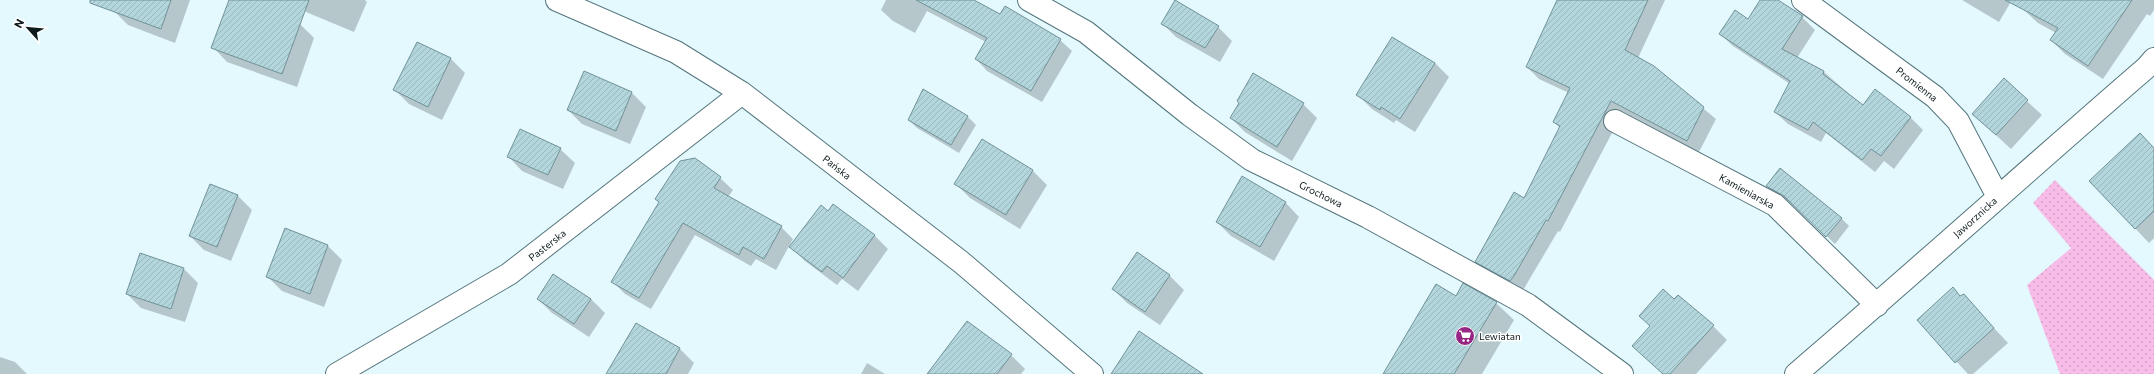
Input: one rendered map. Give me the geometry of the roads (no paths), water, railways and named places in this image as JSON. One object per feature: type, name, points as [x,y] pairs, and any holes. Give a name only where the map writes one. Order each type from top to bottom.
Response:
[{"type":"street","name":"Pańska","points":[[557,0],[676,52],[742,93],[961,262],[1092,374]]},
{"type":"street","name":"Grochowa","points":[[1029,0],[1086,32],[1190,115],[1252,160],[1368,217],[1528,305],[1622,374]]},
{"type":"street","name":"Promienna","points":[[1803,0],[1935,97],[1958,121],[1998,196]]},
{"type":"street","name":"Jaworznicka","points":[[1796,374],[1877,305],[1998,196],[2152,67]]},
{"type":"street","name":"Pasterska","points":[[337,374],[509,274],[742,93]]},
{"type":"street","name":"Kamieniarska","points":[[1615,121],[1775,205],[1877,305]]},
{"type":"place","name":"Lewiatan","points":[[1465,336]]}]
